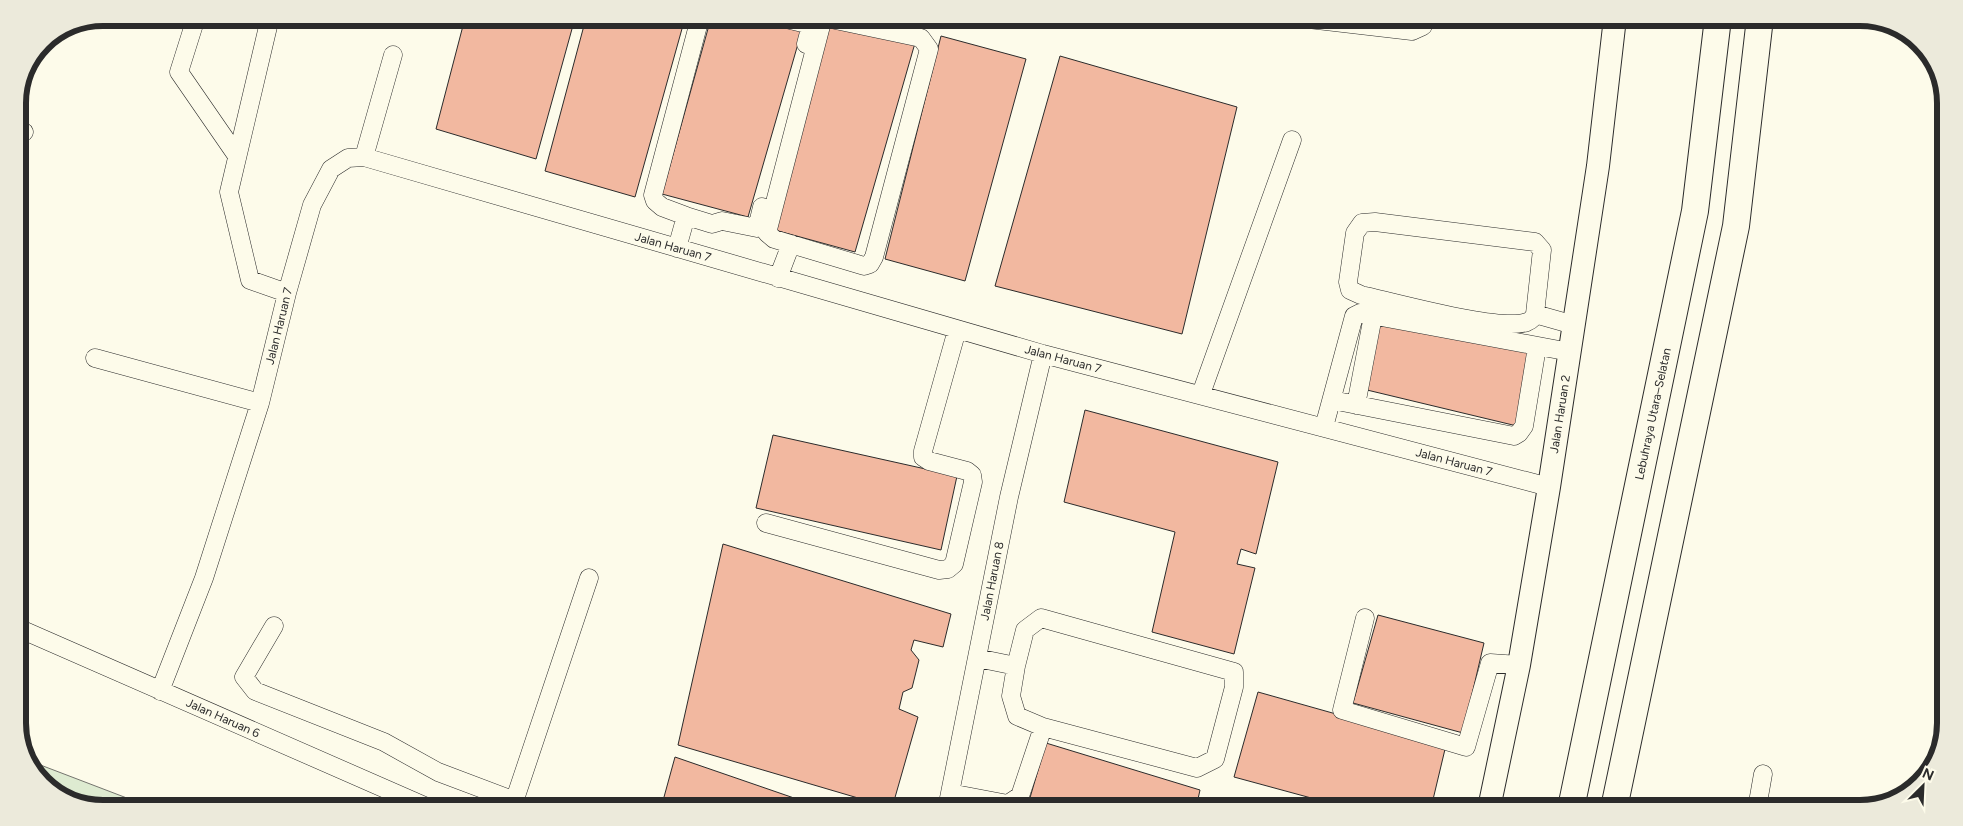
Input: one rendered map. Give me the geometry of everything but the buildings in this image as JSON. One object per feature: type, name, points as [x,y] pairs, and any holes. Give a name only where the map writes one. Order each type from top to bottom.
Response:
[{"type":"highway","name":"Lebuhraya Utara–Selatan","points":[[1573,800],[1695,211],[1717,26]]},
{"type":"highway","points":[[1616,800],[1736,226],[1759,26]]},
{"type":"main road","name":"Jalan Haruan 2","points":[[1491,800],[1519,665],[1549,487],[1598,166],[1614,26]]},
{"type":"street","points":[[193,26],[179,72],[237,156]]},
{"type":"street","points":[[268,26],[228,192],[250,280],[287,293]]},
{"type":"street","points":[[698,26],[653,191],[655,201],[662,207],[712,224],[722,221],[757,228],[811,26]]},
{"type":"street","points":[[822,26],[767,233],[774,239],[858,265],[870,264],[874,257],[929,50],[921,38],[863,26]]},
{"type":"street","points":[[1369,26],[1412,31],[1422,26]]},
{"type":"street","points":[[364,158],[394,55]]},
{"type":"street","points":[[1201,394],[1292,140]]},
{"type":"street","name":"Jalan Haruan 7","points":[[160,691],[204,578],[260,403],[287,293],[312,205],[331,169],[348,158],[364,158],[1043,354],[1549,487]]},
{"type":"street","points":[[677,248],[686,216]]},
{"type":"street","points":[[1375,222],[1535,242],[1542,250],[1535,314],[1532,320],[1526,323],[1488,322],[1361,295],[1350,290],[1348,282],[1355,233],[1362,223],[1375,222]]},
{"type":"street","points":[[778,278],[791,244]]},
{"type":"street","points":[[1324,427],[1354,316],[1360,313],[1570,352]]},
{"type":"street","points":[[1535,314],[1574,325]]},
{"type":"street","points":[[1356,404],[1373,316]]},
{"type":"street","points":[[766,523],[939,570],[948,569],[954,564],[973,482],[972,475],[967,471],[929,461],[923,458],[923,451],[957,330]]},
{"type":"street","points":[[1332,400],[1514,436],[1524,426],[1537,347]]},
{"type":"street","name":"Jalan Haruan 8","points":[[949,800],[1009,498],[1043,354]]},
{"type":"street","points":[[95,358],[260,403]]},
{"type":"street","points":[[515,800],[589,578]]},
{"type":"street","points":[[1041,618],[1234,672],[1234,687],[1215,759],[1197,768],[1043,727],[1017,716],[1011,696],[1016,666],[1025,630],[1041,618]]},
{"type":"street","points":[[1365,618],[1342,710],[1466,747],[1490,663],[1519,665]]},
{"type":"street","points":[[274,626],[244,677],[255,691],[384,742],[438,772],[502,800]]},
{"type":"street","name":"Jalan Haruan 6","points":[[26,632],[411,800]]},
{"type":"street","points":[[977,658],[1016,666]]},
{"type":"street","points":[[1014,800],[1020,796],[1043,727]]},
{"type":"street","points":[[1758,800],[1763,774]]},
{"type":"green space","points":[[39,764],[132,800],[104,800],[74,794],[57,784]]}]
